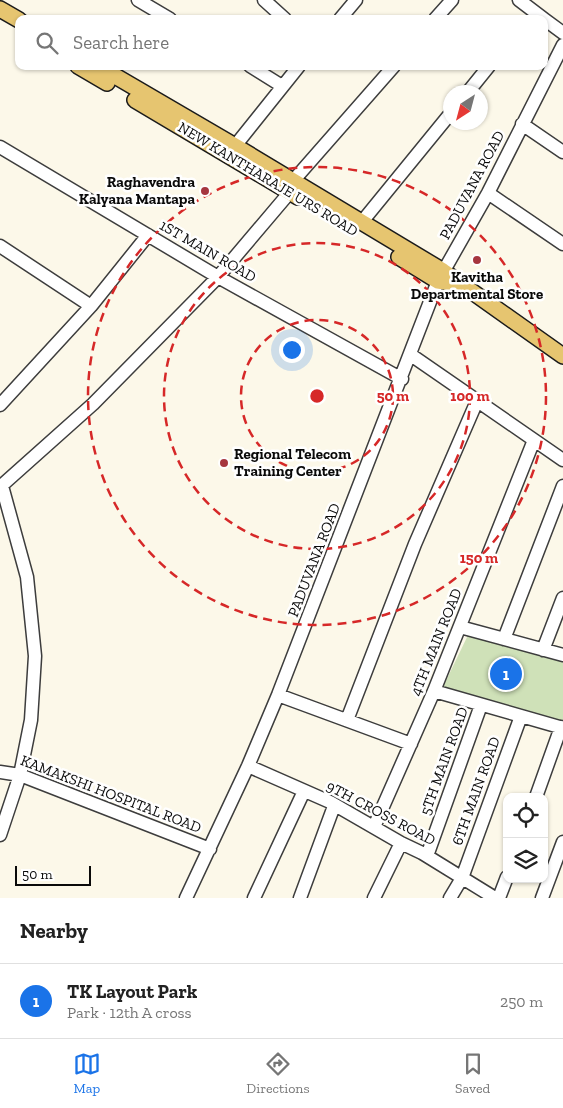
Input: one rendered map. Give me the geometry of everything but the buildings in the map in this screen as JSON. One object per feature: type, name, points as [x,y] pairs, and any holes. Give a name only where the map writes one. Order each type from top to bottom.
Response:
[{"type":"main road","points":[[0,9],[15,18]]},
{"type":"main road","points":[[0,20],[15,29]]},
{"type":"main road","name":"NEW KANTHARAJE URS ROAD","points":[[85,70],[361,223],[441,276]]},
{"type":"main road","name":"NEW KANTHARAJE URS ROAD","points":[[105,70],[235,146],[292,186],[441,276],[461,285],[563,356]]},
{"type":"street","points":[[138,0],[163,15]]},
{"type":"street","points":[[264,0],[281,15]]},
{"type":"street","points":[[343,15],[356,0]]},
{"type":"street","points":[[439,15],[452,0]]},
{"type":"street","points":[[519,0],[536,15]]},
{"type":"street","points":[[548,23],[563,32]]},
{"type":"street","name":"PADUVANA ROAD","points":[[186,898],[248,766],[278,695],[441,276],[488,193],[522,124],[560,59],[563,45]]},
{"type":"street","points":[[256,70],[282,86]]},
{"type":"street","points":[[235,146],[296,70]]},
{"type":"street","points":[[0,835],[20,775],[31,720],[35,656],[27,577],[1,487],[93,404],[218,277],[391,70]]},
{"type":"street","points":[[474,85],[487,70]]},
{"type":"street","points":[[361,223],[443,123]]},
{"type":"street","points":[[522,124],[563,152]]},
{"type":"street","name":"1ST MAIN ROAD","points":[[0,147],[218,277],[402,379]]},
{"type":"street","points":[[488,193],[563,244]]},
{"type":"street","points":[[0,405],[91,306],[148,236]]},
{"type":"street","points":[[2,252],[91,306]]},
{"type":"street","points":[[411,355],[563,460]]},
{"type":"street","points":[[347,720],[415,544],[477,401]]},
{"type":"street","name":"4TH MAIN ROAD","points":[[374,827],[434,691],[534,440]]},
{"type":"street","points":[[504,639],[563,486]]},
{"type":"street","points":[[543,650],[563,598]]},
{"type":"street","points":[[460,627],[563,655]]},
{"type":"street","points":[[434,691],[562,727],[537,793]]},
{"type":"street","points":[[278,695],[411,744]]},
{"type":"street","name":"5TH MAIN ROAD","points":[[428,856],[482,705]]},
{"type":"street","name":"6TH MAIN ROAD","points":[[450,898],[462,878],[521,716]]},
{"type":"street","name":"9TH CROSS ROAD","points":[[248,766],[330,802],[401,843],[428,856],[494,898]]},
{"type":"street","name":"KAMAKSHI HOSPITAL ROAD","points":[[0,772],[20,775],[210,849]]},
{"type":"street","points":[[254,898],[304,791]]},
{"type":"street","points":[[300,898],[334,806]]},
{"type":"street","points":[[542,898],[563,842]]},
{"type":"street","points":[[374,898],[401,843]]},
{"type":"street","points":[[499,898],[505,883]]},
{"type":"green space","points":[[470,631],[563,657],[563,725],[441,691]]},
{"type":"place","name":"Raghavendra Kalyana Mantapa","points":[[205,191]]},
{"type":"place","name":"Kavitha Departmental Store","points":[[477,260]]},
{"type":"place","name":"Regional Telecom Training Center","points":[[224,463]]},
{"type":"place","name":"TK Layout Park","points":[[506,674]]}]
